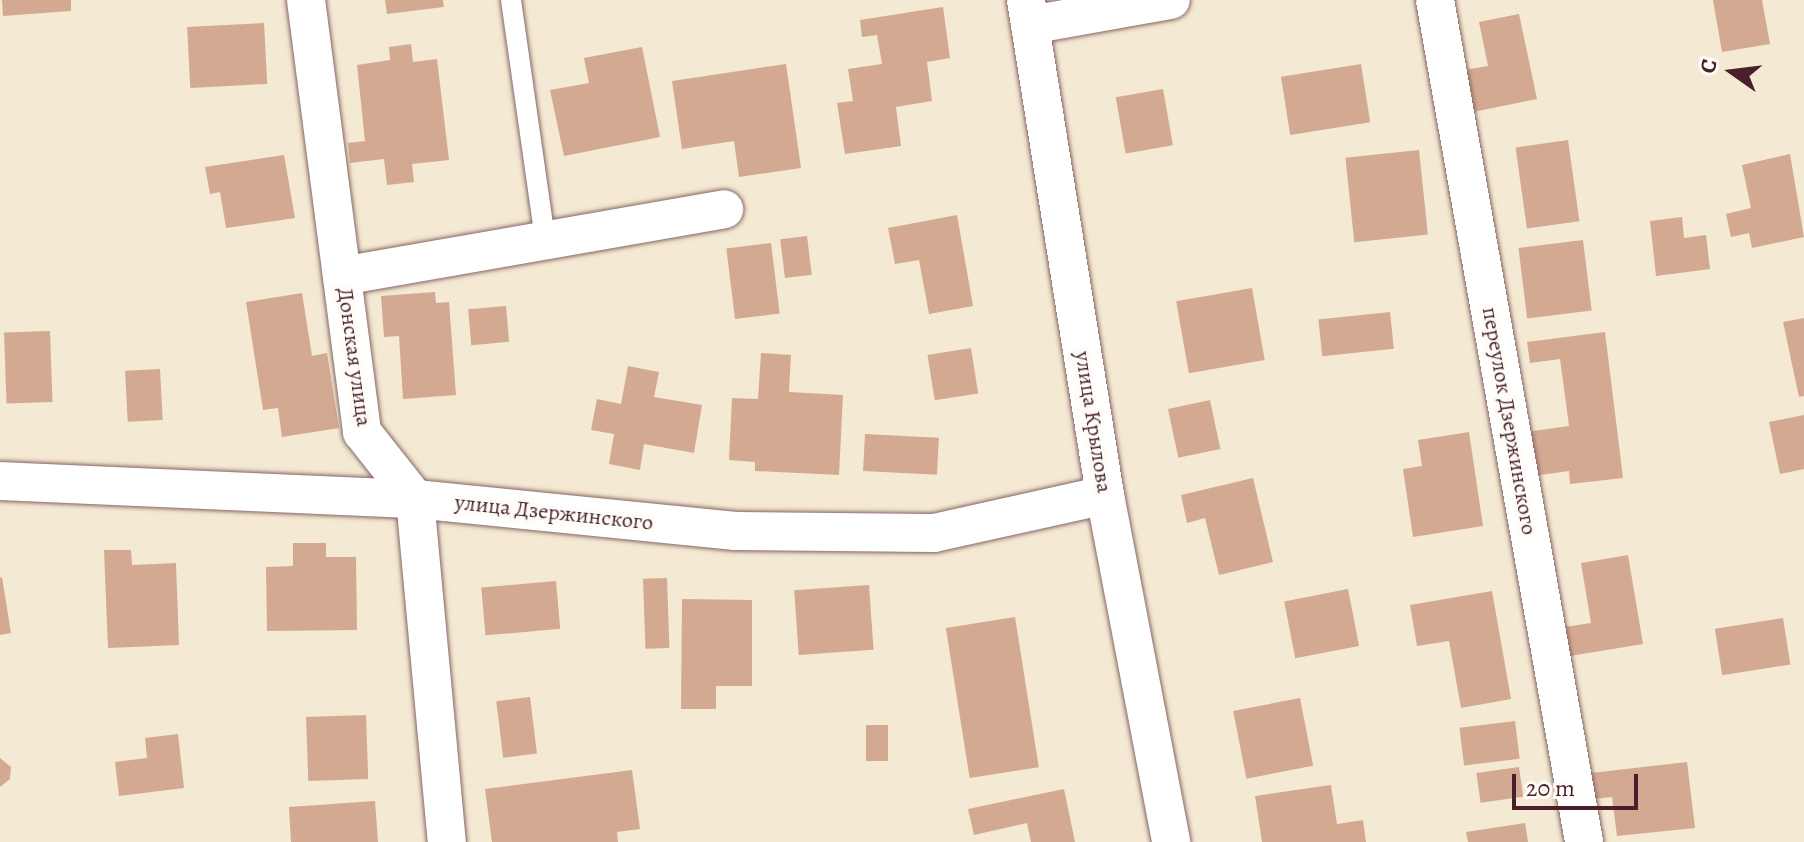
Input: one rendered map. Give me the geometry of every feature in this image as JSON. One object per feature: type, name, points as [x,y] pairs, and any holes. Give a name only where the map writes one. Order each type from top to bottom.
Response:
[{"type":"street","name":"Донская улица","points":[[306,0],[362,432],[415,499]]},
{"type":"street","points":[[1028,12],[1171,0]]},
{"type":"street","name":"переулок Дзержинского","points":[[1435,0],[1584,842]]},
{"type":"street","name":"улица Крылова","points":[[1028,12],[1105,495],[1171,842]]},
{"type":"street","points":[[342,276],[724,209]]},
{"type":"street","name":"улица Дзержинского","points":[[0,481],[415,499],[735,531],[934,533],[1105,495]]},
{"type":"street","points":[[415,499],[447,842]]},
{"type":"lane","points":[[511,0],[545,239]]},
{"type":"building","points":[[2,0],[71,0],[71,11],[3,16]]},
{"type":"building","points":[[385,0],[443,0],[444,7],[387,14]]},
{"type":"building","points":[[1713,0],[1762,0],[1770,44],[1722,52]]},
{"type":"building","points":[[943,7],[950,58],[927,62],[932,101],[896,107],[901,146],[845,154],[837,103],[853,101],[848,69],[882,64],[877,35],[862,37],[860,20]]},
{"type":"building","points":[[1519,14],[1537,99],[1473,112],[1464,70],[1488,66],[1479,22]]},
{"type":"building","points":[[264,23],[267,84],[190,88],[187,27]]},
{"type":"building","points":[[411,44],[413,62],[437,59],[449,160],[412,164],[414,182],[387,185],[384,159],[350,163],[348,143],[365,141],[357,65],[390,60],[389,47]]},
{"type":"building","points":[[642,47],[660,137],[564,156],[550,90],[589,83],[584,58]]},
{"type":"building","points":[[786,64],[801,168],[739,177],[734,141],[682,149],[672,81]]},
{"type":"building","points":[[1361,64],[1370,122],[1290,135],[1281,77]]},
{"type":"building","points":[[1163,89],[1173,145],[1126,153],[1116,97]]},
{"type":"building","points":[[1568,140],[1579,221],[1527,229],[1516,147]]},
{"type":"building","points":[[1419,150],[1428,235],[1354,242],[1345,158]]},
{"type":"building","points":[[1790,154],[1804,237],[1752,248],[1749,233],[1731,237],[1726,214],[1751,208],[1742,165]]},
{"type":"building","points":[[284,155],[295,218],[226,228],[220,192],[210,194],[205,167]]},
{"type":"building","points":[[957,215],[973,306],[929,314],[919,260],[895,264],[888,228]]},
{"type":"building","points":[[1682,217],[1684,238],[1706,235],[1710,269],[1656,276],[1650,221]]},
{"type":"building","points":[[807,236],[812,275],[785,278],[780,239]]},
{"type":"building","points":[[1583,240],[1592,310],[1527,318],[1518,248]]},
{"type":"building","points":[[771,243],[780,313],[735,319],[726,248]]},
{"type":"building","points":[[1252,288],[1265,360],[1189,373],[1176,301]]},
{"type":"building","points":[[435,292],[436,303],[449,302],[456,395],[403,399],[399,336],[384,337],[381,296]]},
{"type":"building","points":[[302,293],[312,356],[327,353],[339,428],[282,437],[278,408],[263,410],[246,302]]},
{"type":"building","points":[[506,306],[509,342],[471,345],[468,309]]},
{"type":"building","points":[[1390,312],[1394,349],[1322,356],[1318,320]]},
{"type":"building","points":[[1804,318],[1804,396],[1799,397],[1783,322]]},
{"type":"building","points":[[50,331],[52,402],[7,404],[4,333]]},
{"type":"building","points":[[1605,332],[1623,478],[1570,484],[1569,471],[1532,476],[1526,432],[1569,426],[1560,359],[1530,363],[1527,342]]},
{"type":"building","points":[[971,348],[978,393],[935,400],[928,355]]},
{"type":"building","points":[[761,353],[791,355],[789,392],[843,395],[839,475],[755,471],[755,462],[729,460],[732,398],[758,399]]},
{"type":"building","points":[[628,366],[659,372],[654,397],[702,405],[694,453],[644,444],[640,470],[609,464],[614,434],[591,430],[597,399],[621,404]]},
{"type":"building","points":[[160,369],[163,420],[128,422],[125,371]]},
{"type":"building","points":[[1210,400],[1220,449],[1178,458],[1168,409]]},
{"type":"building","points":[[1804,415],[1804,469],[1780,474],[1769,422]]},
{"type":"building","points":[[1469,432],[1483,526],[1413,537],[1403,469],[1422,466],[1418,440]]},
{"type":"building","points":[[865,434],[939,438],[937,475],[863,471]]},
{"type":"building","points":[[1253,478],[1273,562],[1219,575],[1205,518],[1187,523],[1181,495]]},
{"type":"building","points":[[293,543],[326,543],[326,557],[356,557],[357,630],[267,631],[266,567],[293,566]]},
{"type":"building","points":[[104,550],[131,550],[132,565],[176,563],[179,645],[108,648]]},
{"type":"building","points":[[1628,555],[1643,644],[1570,656],[1565,627],[1591,623],[1581,563]]},
{"type":"building","points":[[0,578],[11,633],[0,635]]},
{"type":"building","points":[[667,578],[669,648],[645,649],[643,579]]},
{"type":"building","points":[[556,581],[560,629],[485,635],[481,588]]},
{"type":"building","points":[[869,585],[874,650],[799,655],[794,590]]},
{"type":"building","points":[[1348,589],[1359,646],[1295,658],[1284,601]]},
{"type":"building","points":[[1492,591],[1511,699],[1461,708],[1449,641],[1417,646],[1410,605]]},
{"type":"building","points":[[682,599],[752,600],[752,686],[716,686],[716,709],[681,709]]},
{"type":"building","points":[[1015,617],[1039,767],[970,778],[946,628]]},
{"type":"building","points":[[1783,618],[1790,664],[1722,675],[1715,629]]},
{"type":"building","points":[[530,697],[537,754],[503,758],[496,701]]},
{"type":"building","points":[[1300,698],[1313,766],[1246,779],[1233,711]]},
{"type":"building","points":[[366,715],[368,779],[308,781],[306,717]]},
{"type":"building","points":[[1515,721],[1520,759],[1464,766],[1459,728]]},
{"type":"building","points":[[866,725],[888,725],[888,761],[866,761]]},
{"type":"building","points":[[178,734],[184,788],[119,796],[115,762],[147,758],[145,738]]},
{"type":"building","points":[[0,758],[11,767],[10,779],[0,787]]},
{"type":"building","points":[[1687,762],[1695,828],[1617,836],[1612,797],[1594,799],[1591,773]]},
{"type":"building","points":[[1519,767],[1523,797],[1481,803],[1476,773]]},
{"type":"building","points":[[632,770],[640,829],[617,832],[618,842],[492,842],[485,789]]},
{"type":"building","points":[[1331,785],[1337,824],[1363,820],[1366,842],[1262,842],[1255,796]]},
{"type":"building","points":[[1064,789],[1075,842],[1031,842],[1027,823],[974,835],[968,809]]},
{"type":"building","points":[[375,801],[378,842],[291,842],[289,807]]},
{"type":"building","points":[[1525,823],[1528,842],[1468,842],[1466,832]]}]
